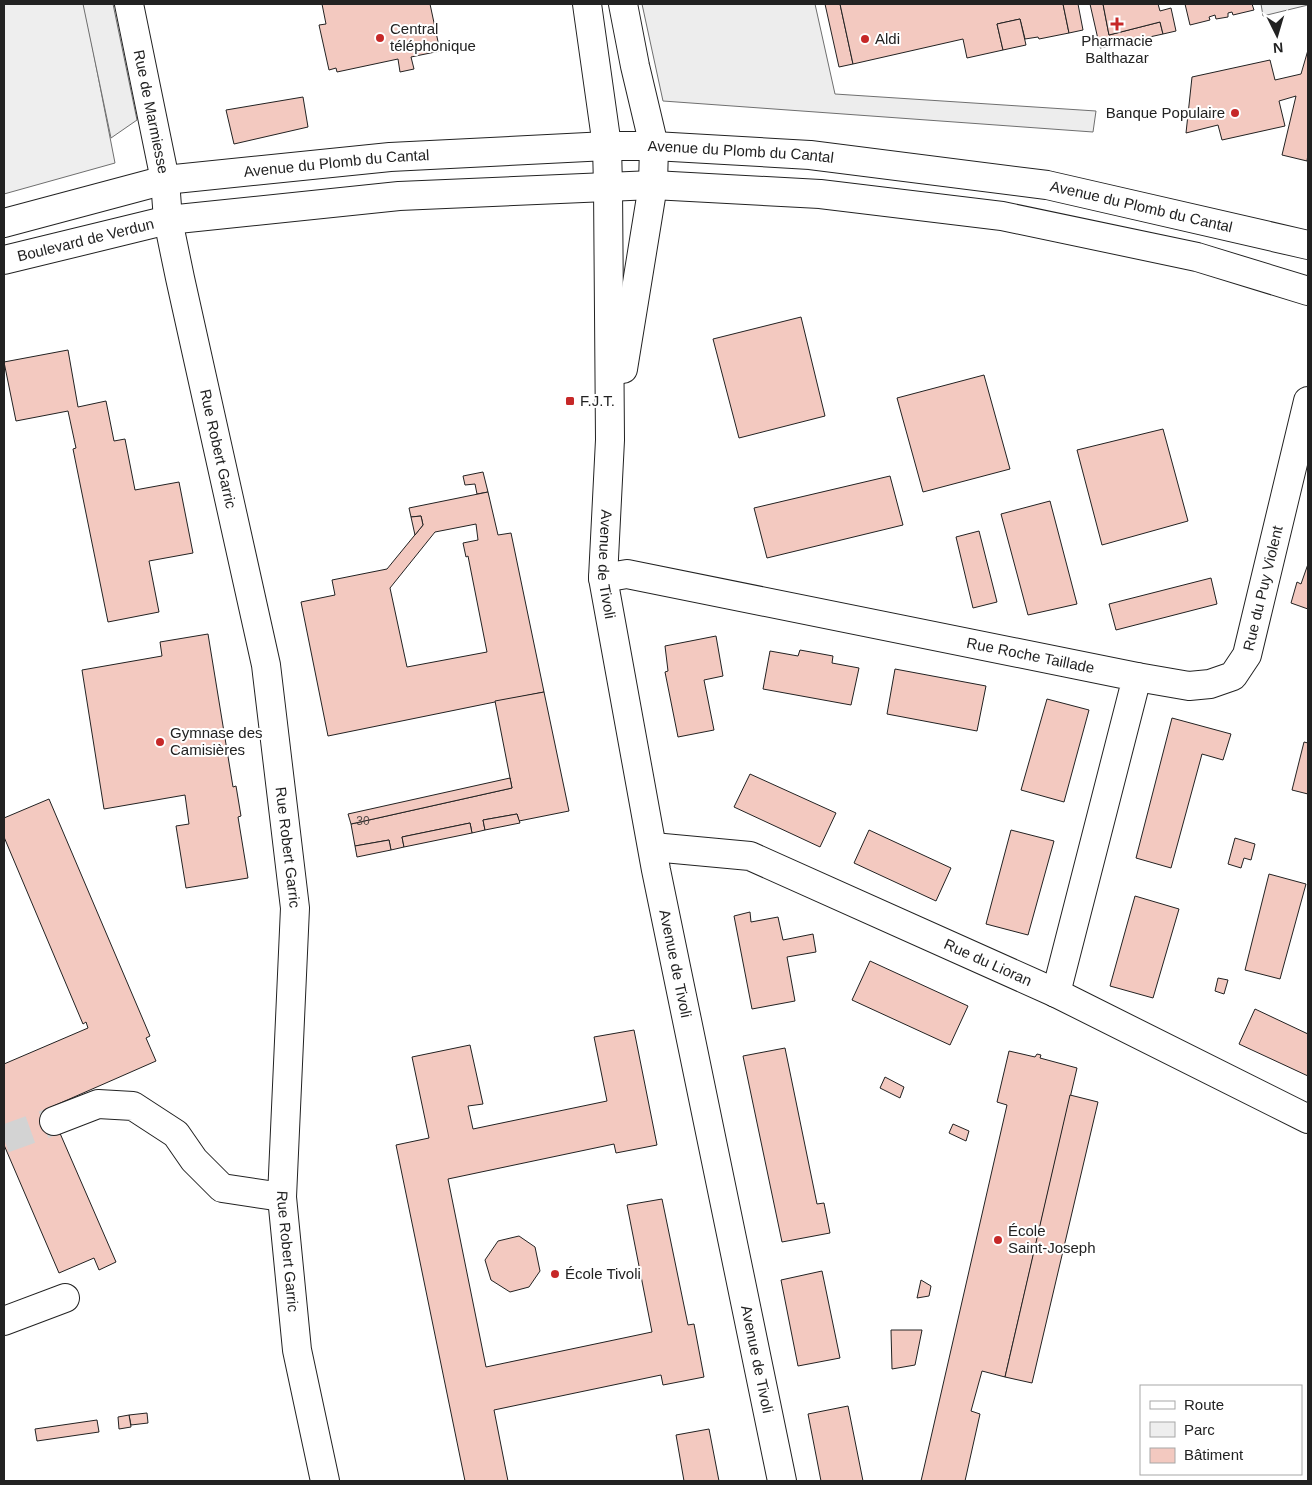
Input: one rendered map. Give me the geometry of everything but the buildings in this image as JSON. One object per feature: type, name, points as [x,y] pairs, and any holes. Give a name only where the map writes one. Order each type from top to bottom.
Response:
[{"type":"street","name":"Rue de Marmiesse","points":[[129,4],[165,180],[168,220]]},
{"type":"street","name":"Avenue de Tivoli","points":[[587,4],[607,146],[610,440],[603,578],[653,847],[782,1481]]},
{"type":"street","name":"Avenue de Tivoli","points":[[610,440],[654,185],[654,146],[623,4]]},
{"type":"street","name":"Avenue du Plomb du Cantal","points":[[165,180],[390,157],[607,146],[654,146],[810,155],[1046,185],[1308,245]]},
{"type":"street","points":[[4,223],[165,180]]},
{"type":"street","points":[[168,220],[399,196],[654,185],[820,194],[1002,216],[1197,257],[1308,291]]},
{"type":"street","name":"Boulevard de Verdun","points":[[4,260],[168,220]]},
{"type":"street","name":"Rue Robert Garric","points":[[168,220],[266,665],[295,908],[282,1197],[297,1350],[325,1481]]},
{"type":"street","name":"Rue du Puy Violent","points":[[1137,677],[1189,686],[1210,684],[1233,676],[1247,655],[1308,400]]},
{"type":"street","name":"Rue Roche Taillade","points":[[603,578],[627,574],[1137,677]]},
{"type":"street","points":[[1056,993],[1137,677]]},
{"type":"street","name":"Rue du Lioran","points":[[653,847],[750,856],[1056,993],[1308,1118]]},
{"type":"street","points":[[54,1120],[98,1104],[133,1106],[176,1134],[194,1160],[222,1188],[282,1197]]},
{"type":"street","points":[[4,1321],[64,1298]]},
{"type":"green space","points":[[4,4],[84,4],[115,163],[4,194]]},
{"type":"shaded area","points":[[83,4],[113,4],[137,120],[111,138]]},
{"type":"shaded area","points":[[642,4],[815,4],[835,94],[1096,111],[1093,132],[663,101]]},
{"type":"shaded area","points":[[1261,4],[1308,4],[1308,5],[1263,16]]},
{"type":"tunnel","points":[[4,1139],[54,1121]]},
{"type":"place","name":"Pharmacie Balthazar","points":[[1117,24]]},
{"type":"place","name":"Central téléphonique","points":[[380,38]]},
{"type":"place","name":"Aldi","points":[[865,39]]},
{"type":"place","name":"Banque Populaire","points":[[1235,113]]},
{"type":"place","name":"F.J.T.","points":[[570,401]]},
{"type":"place","name":"Gymnase des Camisières","points":[[160,742]]},
{"type":"place","name":"École Saint-Joseph","points":[[998,1240]]},
{"type":"place","name":"École Tivoli","points":[[555,1274]]}]
